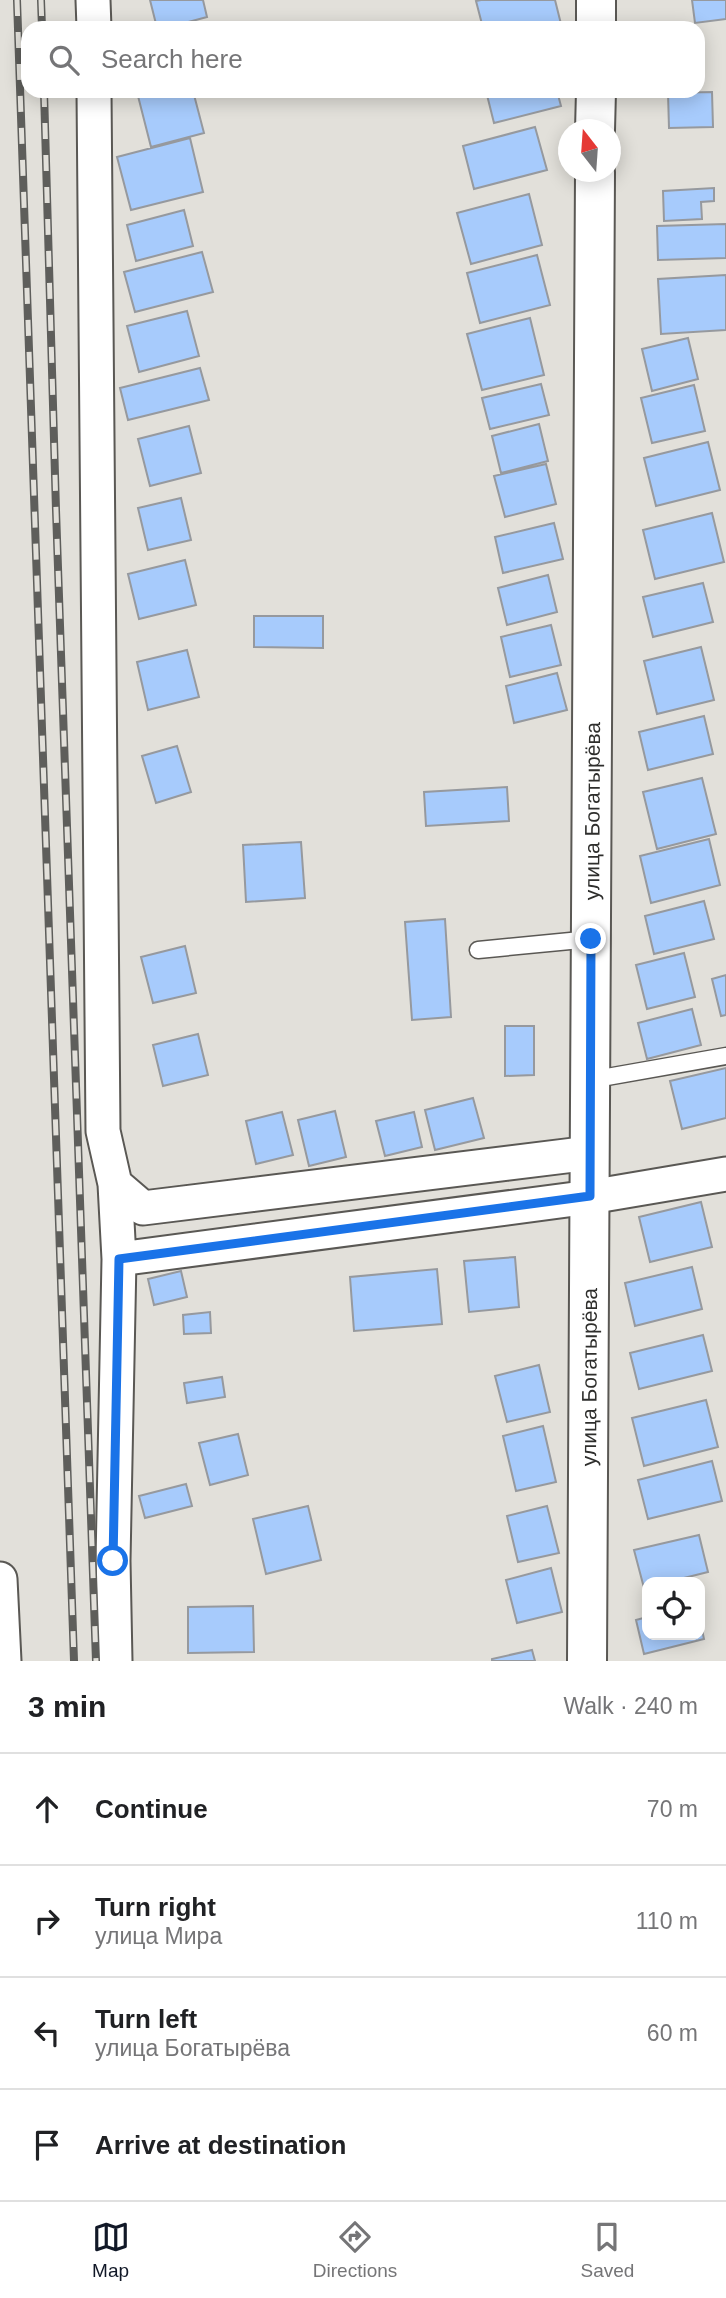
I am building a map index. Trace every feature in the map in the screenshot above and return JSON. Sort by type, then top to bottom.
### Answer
[{"type":"street","points":[[93,0],[94,21]]},
{"type":"street","points":[[596,0],[596,21]]},
{"type":"street","points":[[94,98],[103,1131],[115,1184],[119,1259],[113,1561],[115,1661]]},
{"type":"street","points":[[595,119],[596,98]]},
{"type":"street","name":"улица Богатырёва","points":[[587,1661],[595,182]]},
{"type":"street","points":[[115,1184],[143,1208],[590,1153]]},
{"type":"street","points":[[119,1259],[590,1196],[726,1174]]},
{"type":"street","points":[[0,1579],[4,1661]]},
{"type":"lane","points":[[478,950],[591,939]]},
{"type":"lane","points":[[590,1080],[726,1056]]},
{"type":"building","points":[[150,0],[203,0],[207,17],[192,21],[155,21]]},
{"type":"building","points":[[555,0],[560,21],[481,21],[476,1]]},
{"type":"building","points":[[692,0],[726,0],[726,19],[695,21]]},
{"type":"building","points":[[705,92],[712,92],[713,127],[669,128],[668,98],[705,98]]},
{"type":"building","points":[[139,98],[195,98],[204,133],[151,147]]},
{"type":"building","points":[[488,98],[559,98],[561,106],[494,123]]},
{"type":"building","points":[[535,127],[547,170],[474,189],[463,146]]},
{"type":"building","points":[[190,138],[203,192],[131,210],[117,157]]},
{"type":"building","points":[[714,188],[714,201],[701,202],[702,219],[664,221],[663,191]]},
{"type":"building","points":[[529,194],[542,245],[471,264],[457,213]]},
{"type":"building","points":[[184,210],[193,246],[136,261],[127,225]]},
{"type":"building","points":[[726,224],[726,258],[658,260],[657,226]]},
{"type":"building","points":[[202,252],[213,292],[135,312],[124,272]]},
{"type":"building","points":[[537,255],[550,305],[480,323],[467,273]]},
{"type":"building","points":[[726,275],[726,330],[661,334],[658,279]]},
{"type":"building","points":[[187,311],[199,356],[139,372],[127,326]]},
{"type":"building","points":[[530,318],[544,375],[482,390],[467,334]]},
{"type":"building","points":[[688,338],[698,379],[652,391],[642,349]]},
{"type":"building","points":[[200,368],[209,400],[128,420],[120,388]]},
{"type":"building","points":[[541,384],[549,415],[490,429],[482,398]]},
{"type":"building","points":[[694,385],[705,431],[652,443],[641,398]]},
{"type":"building","points":[[539,424],[548,461],[501,473],[492,436]]},
{"type":"building","points":[[189,426],[201,473],[150,486],[138,439]]},
{"type":"building","points":[[708,442],[720,490],[656,506],[644,458]]},
{"type":"building","points":[[546,464],[556,504],[505,517],[494,476]]},
{"type":"building","points":[[181,498],[191,540],[148,550],[138,508]]},
{"type":"building","points":[[712,513],[724,562],[655,579],[643,530]]},
{"type":"building","points":[[554,523],[563,559],[503,573],[495,537]]},
{"type":"building","points":[[185,560],[196,605],[139,619],[128,574]]},
{"type":"building","points":[[548,575],[557,612],[507,625],[498,588]]},
{"type":"building","points":[[703,583],[713,622],[653,637],[643,597]]},
{"type":"building","points":[[254,616],[323,616],[323,648],[254,647]]},
{"type":"building","points":[[551,625],[561,665],[510,677],[501,637]]},
{"type":"building","points":[[701,647],[714,700],[657,714],[644,661]]},
{"type":"building","points":[[187,650],[199,697],[148,710],[137,662]]},
{"type":"building","points":[[557,673],[567,710],[514,723],[506,686]]},
{"type":"building","points":[[704,716],[713,754],[648,770],[639,732]]},
{"type":"building","points":[[177,746],[191,792],[156,803],[142,756]]},
{"type":"building","points":[[702,778],[716,834],[657,849],[643,792]]},
{"type":"building","points":[[507,787],[509,821],[426,826],[424,792]]},
{"type":"building","points":[[709,839],[720,885],[651,903],[640,856]]},
{"type":"building","points":[[301,842],[305,898],[246,902],[243,845]]},
{"type":"building","points":[[704,901],[714,939],[654,954],[645,916]]},
{"type":"building","points":[[445,919],[451,1017],[412,1020],[405,922]]},
{"type":"building","points":[[185,946],[196,993],[153,1003],[141,957]]},
{"type":"building","points":[[684,953],[695,997],[647,1009],[636,965]]},
{"type":"building","points":[[726,975],[726,1015],[721,1016],[712,979]]},
{"type":"building","points":[[692,1009],[701,1045],[647,1059],[638,1023]]},
{"type":"building","points":[[505,1026],[534,1026],[534,1075],[505,1076]]},
{"type":"building","points":[[198,1034],[208,1075],[163,1086],[153,1045]]},
{"type":"building","points":[[726,1068],[726,1118],[682,1129],[670,1081]]},
{"type":"building","points":[[473,1098],[484,1138],[435,1150],[425,1110]]},
{"type":"building","points":[[335,1111],[346,1157],[309,1166],[298,1120]]},
{"type":"building","points":[[282,1112],[293,1155],[256,1164],[246,1121]]},
{"type":"building","points":[[414,1112],[422,1147],[385,1156],[376,1121]]},
{"type":"building","points":[[701,1202],[712,1247],[650,1262],[639,1217]]},
{"type":"building","points":[[515,1257],[519,1307],[469,1312],[464,1261]]},
{"type":"building","points":[[692,1267],[702,1309],[635,1326],[625,1283]]},
{"type":"building","points":[[437,1269],[442,1324],[354,1331],[350,1277]]},
{"type":"building","points":[[181,1271],[187,1297],[154,1305],[148,1279]]},
{"type":"building","points":[[210,1312],[211,1333],[184,1334],[183,1315]]},
{"type":"building","points":[[703,1335],[712,1371],[639,1389],[630,1353]]},
{"type":"building","points":[[539,1365],[550,1412],[507,1422],[495,1376]]},
{"type":"building","points":[[222,1377],[225,1397],[187,1403],[184,1383]]},
{"type":"building","points":[[706,1400],[718,1447],[644,1466],[632,1418]]},
{"type":"building","points":[[543,1426],[556,1482],[516,1491],[503,1436]]},
{"type":"building","points":[[238,1434],[248,1475],[210,1485],[199,1443]]},
{"type":"building","points":[[712,1461],[722,1501],[648,1519],[638,1480]]},
{"type":"building","points":[[186,1484],[192,1506],[145,1518],[139,1496]]},
{"type":"building","points":[[308,1506],[321,1560],[266,1574],[253,1519]]},
{"type":"building","points":[[547,1506],[559,1553],[518,1562],[507,1516]]},
{"type":"building","points":[[699,1535],[708,1572],[688,1577],[642,1577],[642,1580],[634,1550]]},
{"type":"building","points":[[551,1568],[562,1612],[517,1623],[506,1580]]},
{"type":"building","points":[[253,1606],[254,1652],[188,1653],[188,1607]]},
{"type":"building","points":[[642,1618],[642,1640],[700,1640],[644,1654],[636,1620]]},
{"type":"building","points":[[532,1650],[535,1661],[492,1661],[492,1659]]},
{"type":"railway","points":[[17,0],[74,1661]]},
{"type":"railway","points":[[41,0],[42,21]]},
{"type":"railway","points":[[44,98],[96,1661]]},
{"type":"route","points":[[113,1561],[119,1259],[590,1196],[591,939]]}]
